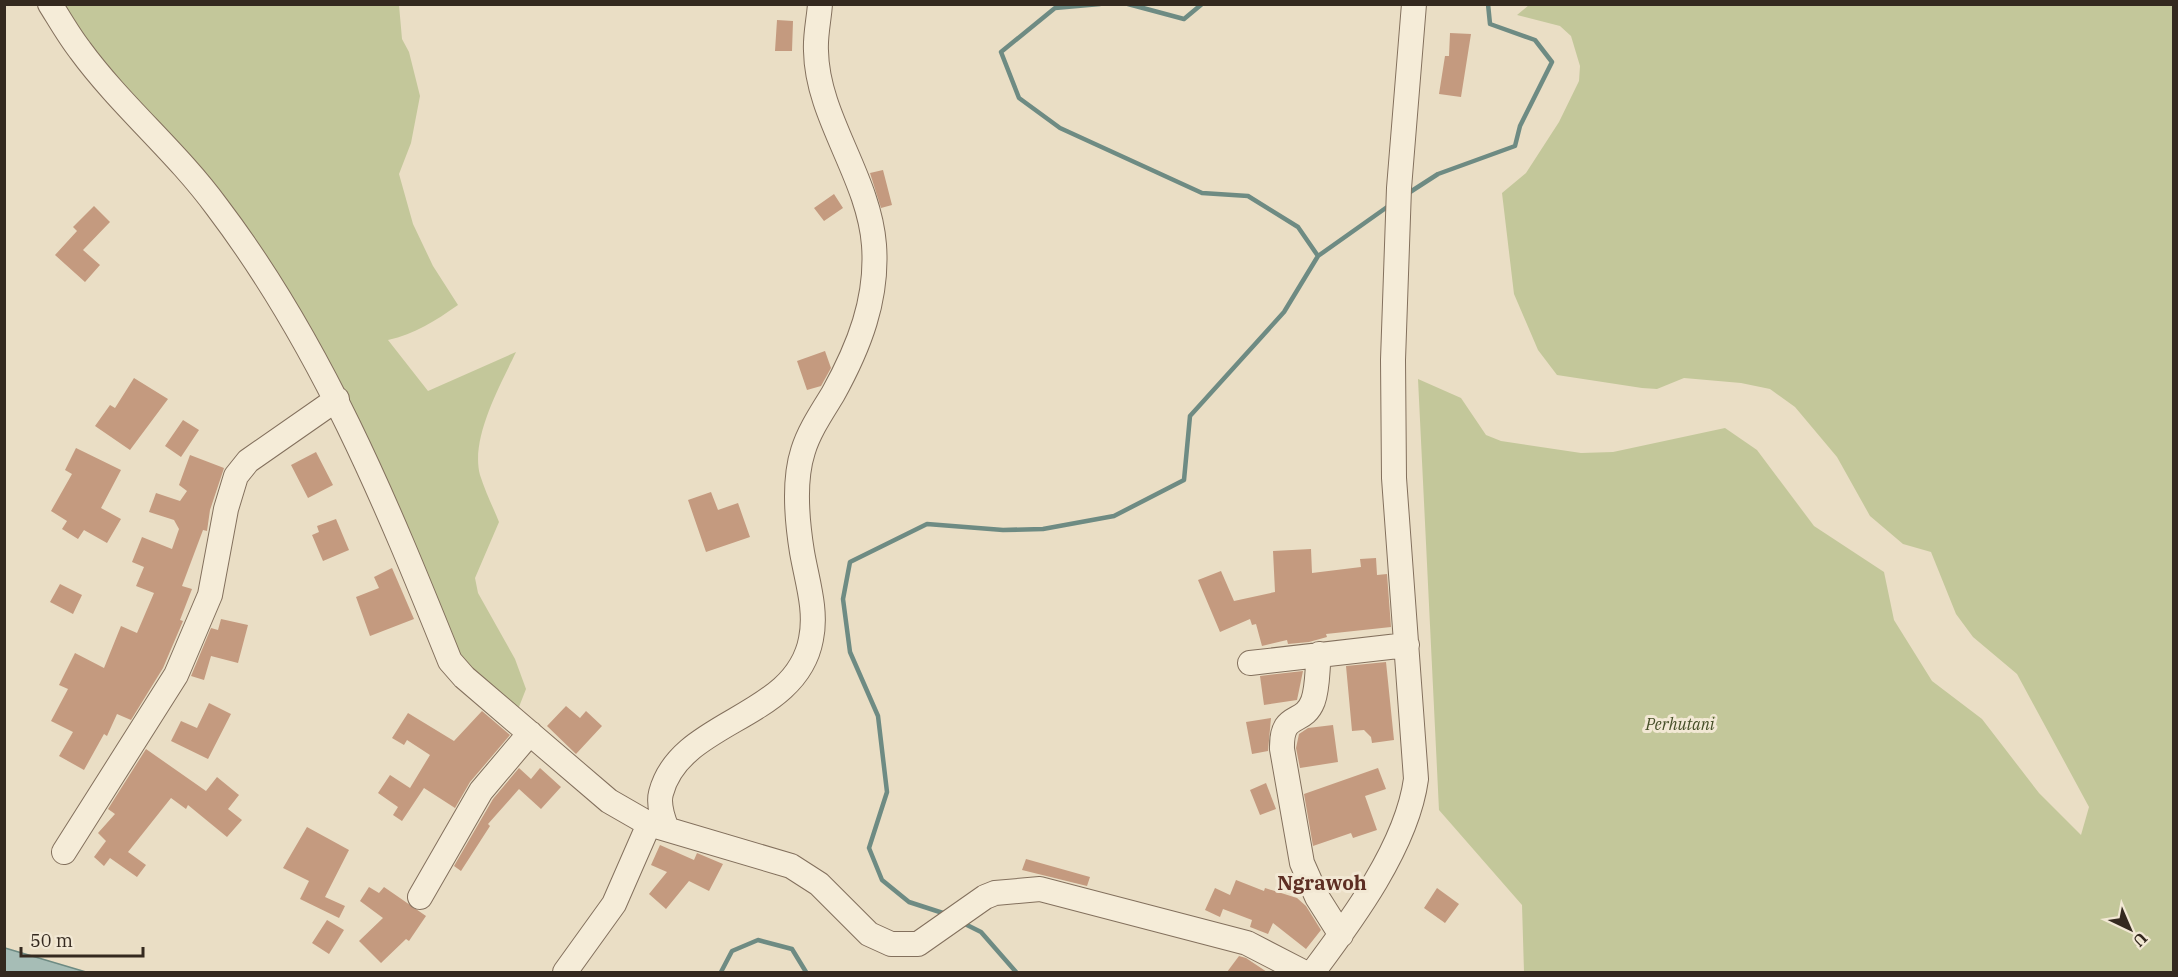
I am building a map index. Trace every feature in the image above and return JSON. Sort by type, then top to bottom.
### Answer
[{"type":"street","points":[[50,4],[80,50],[217,206],[288,311],[337,399],[398,532],[450,661],[464,677],[609,801],[658,826],[791,866],[819,884],[869,934],[891,944],[918,944],[985,897],[995,893],[1040,890],[1247,943],[1303,972]]},
{"type":"street","points":[[565,972],[614,904],[658,826],[661,794],[677,761],[775,695],[801,665],[808,651],[813,626],[813,608],[800,537],[797,485],[803,451],[848,366],[865,320],[874,284],[874,245],[869,210],[838,135],[820,75],[816,51],[820,4]]},
{"type":"street","points":[[1313,972],[1365,902],[1402,826],[1414,788],[1414,740],[1394,478],[1393,360],[1399,188],[1414,4]]},
{"type":"street","points":[[64,852],[176,675],[210,595],[226,509],[236,476],[248,461],[337,399]]},
{"type":"street","points":[[1250,663],[1407,645]]},
{"type":"street","points":[[1319,654],[1313,701],[1307,711],[1286,724],[1282,732],[1282,749],[1302,863],[1317,897],[1341,935]]},
{"type":"street","points":[[420,897],[481,791],[530,733]]},
{"type":"green space","points":[[59,5],[399,5],[402,39],[409,52],[420,96],[411,143],[399,174],[413,224],[433,266],[458,305],[424,326],[388,340],[428,391],[516,352],[495,395],[479,445],[480,475],[499,522],[475,578],[478,593],[515,659],[526,689],[517,712],[456,657],[343,395],[85,46]]},
{"type":"green space","name":"Perhutani","points":[[1529,5],[2173,5],[2173,972],[1524,972],[1522,905],[1439,810],[1418,379],[1461,398],[1486,435],[1501,441],[1581,453],[1613,452],[1725,428],[1757,450],[1814,526],[1884,572],[1894,620],[1932,681],[1982,719],[2039,793],[2081,835],[2089,807],[2017,674],[1973,637],[1956,614],[1931,552],[1903,544],[1870,516],[1837,457],[1795,407],[1770,389],[1741,383],[1684,378],[1657,389],[1557,375],[1538,350],[1514,294],[1502,193],[1526,173],[1559,122],[1579,81],[1580,66],[1571,36],[1560,26],[1517,15]]},
{"type":"water","points":[[5,948],[86,972],[5,972]]},
{"type":"building","points":[[777,20],[793,21],[792,51],[775,51]]},
{"type":"building","points":[[1450,33],[1471,34],[1461,97],[1439,94],[1445,56],[1449,56]]},
{"type":"building","points":[[883,170],[892,205],[881,208],[870,173]]},
{"type":"building","points":[[834,194],[843,208],[824,221],[814,208]]},
{"type":"building","points":[[94,206],[110,222],[83,250],[100,265],[85,282],[55,255],[77,231],[73,227]]},
{"type":"building","points":[[825,351],[831,368],[821,386],[807,390],[797,361]]},
{"type":"building","points":[[134,378],[168,399],[130,450],[95,426],[110,405],[115,408]]},
{"type":"building","points":[[183,420],[199,430],[181,457],[165,446]]},
{"type":"building","points":[[76,448],[121,470],[101,508],[121,519],[107,543],[84,530],[78,539],[62,529],[67,521],[51,511],[72,474],[65,470]]},
{"type":"building","points":[[316,452],[333,485],[308,498],[291,465]]},
{"type":"building","points":[[190,455],[224,468],[210,510],[207,531],[203,530],[182,586],[192,589],[180,620],[183,621],[163,668],[131,720],[117,714],[107,736],[104,734],[84,770],[59,756],[73,732],[51,721],[68,689],[59,685],[75,653],[104,668],[121,626],[137,633],[154,593],[136,586],[144,567],[132,562],[142,537],[172,549],[179,529],[174,520],[149,512],[156,493],[180,501],[187,491],[179,485]]},
{"type":"building","points":[[711,492],[718,510],[738,503],[750,537],[706,552],[688,500]]},
{"type":"building","points":[[336,519],[349,550],[323,561],[312,535],[319,532],[317,526]]},
{"type":"building","points":[[1311,549],[1312,573],[1361,567],[1360,559],[1376,558],[1377,575],[1387,574],[1391,627],[1326,634],[1327,637],[1309,642],[1288,644],[1287,640],[1262,646],[1256,624],[1252,625],[1250,619],[1220,632],[1198,580],[1221,571],[1234,601],[1275,592],[1273,551]]},
{"type":"building","points":[[392,568],[414,619],[370,636],[356,597],[379,588],[374,577]]},
{"type":"building","points":[[60,584],[82,595],[73,614],[50,602]]},
{"type":"building","points":[[221,619],[248,625],[238,663],[211,656],[204,680],[191,676],[211,628],[218,630]]},
{"type":"building","points":[[1386,662],[1394,740],[1372,743],[1371,737],[1364,730],[1352,731],[1346,666]]},
{"type":"building","points":[[1303,671],[1297,700],[1264,705],[1260,676]]},
{"type":"building","points":[[209,703],[231,714],[208,759],[171,741],[181,721],[197,728]]},
{"type":"building","points":[[566,706],[580,718],[586,711],[602,726],[576,754],[547,726]]},
{"type":"building","points":[[482,711],[510,735],[470,782],[455,808],[424,788],[402,821],[393,815],[398,807],[378,793],[390,775],[410,788],[430,755],[407,740],[404,745],[392,738],[408,713],[454,741]]},
{"type":"building","points":[[1271,718],[1268,751],[1252,754],[1246,722]]},
{"type":"building","points":[[1333,725],[1338,762],[1300,768],[1296,748],[1299,734],[1308,728]]},
{"type":"building","points":[[146,749],[206,791],[217,777],[239,795],[228,809],[242,820],[227,837],[188,805],[186,809],[171,798],[128,852],[146,865],[137,877],[110,858],[104,866],[94,857],[106,841],[98,833],[115,814],[108,809]]},
{"type":"building","points":[[519,768],[531,779],[540,768],[561,787],[541,809],[519,789],[488,824],[490,826],[461,871],[454,866],[493,799]]},
{"type":"building","points":[[1378,768],[1386,789],[1365,796],[1377,830],[1353,838],[1351,833],[1313,846],[1304,794]]},
{"type":"building","points":[[1266,783],[1276,809],[1260,815],[1250,790]]},
{"type":"building","points":[[307,827],[349,850],[325,897],[345,906],[339,918],[300,899],[309,881],[283,868]]},
{"type":"building","points":[[660,845],[694,860],[697,853],[723,864],[709,891],[689,881],[666,909],[649,894],[667,872],[651,865]]},
{"type":"building","points":[[1026,859],[1090,877],[1087,886],[1022,870]]},
{"type":"building","points":[[1236,880],[1264,891],[1265,888],[1297,898],[1306,906],[1321,930],[1306,949],[1273,923],[1268,934],[1250,927],[1252,920],[1223,909],[1220,917],[1205,910],[1215,888],[1230,895]]},
{"type":"building","points":[[369,887],[379,893],[384,887],[426,916],[409,941],[406,939],[381,963],[359,941],[383,918],[360,901]]},
{"type":"building","points":[[1437,888],[1459,904],[1445,923],[1424,908]]},
{"type":"building","points":[[327,920],[344,930],[329,954],[312,943]]},
{"type":"building","points":[[1239,956],[1246,958],[1267,972],[1227,972]]},
{"type":"waterway","points":[[1100,4],[1055,8],[1001,52],[1019,98],[1060,128],[1202,193],[1248,196],[1298,227],[1318,256]]},
{"type":"waterway","points":[[1128,4],[1184,19],[1202,4]]},
{"type":"waterway","points":[[1407,194],[1438,174],[1515,146],[1520,126],[1552,62],[1535,40],[1490,24],[1488,4]]},
{"type":"waterway","points":[[946,914],[909,902],[882,880],[869,848],[887,792],[878,716],[850,652],[843,599],[850,562],[927,524],[1003,530],[1043,529],[1114,516],[1184,480],[1190,416],[1284,312],[1318,256],[1390,205]]},
{"type":"waterway","points":[[961,922],[981,932],[1016,972]]},
{"type":"waterway","points":[[721,972],[732,951],[758,940],[792,949],[806,972]]},
{"type":"district","name":"Ngrawoh","points":[[1322,882]]}]
